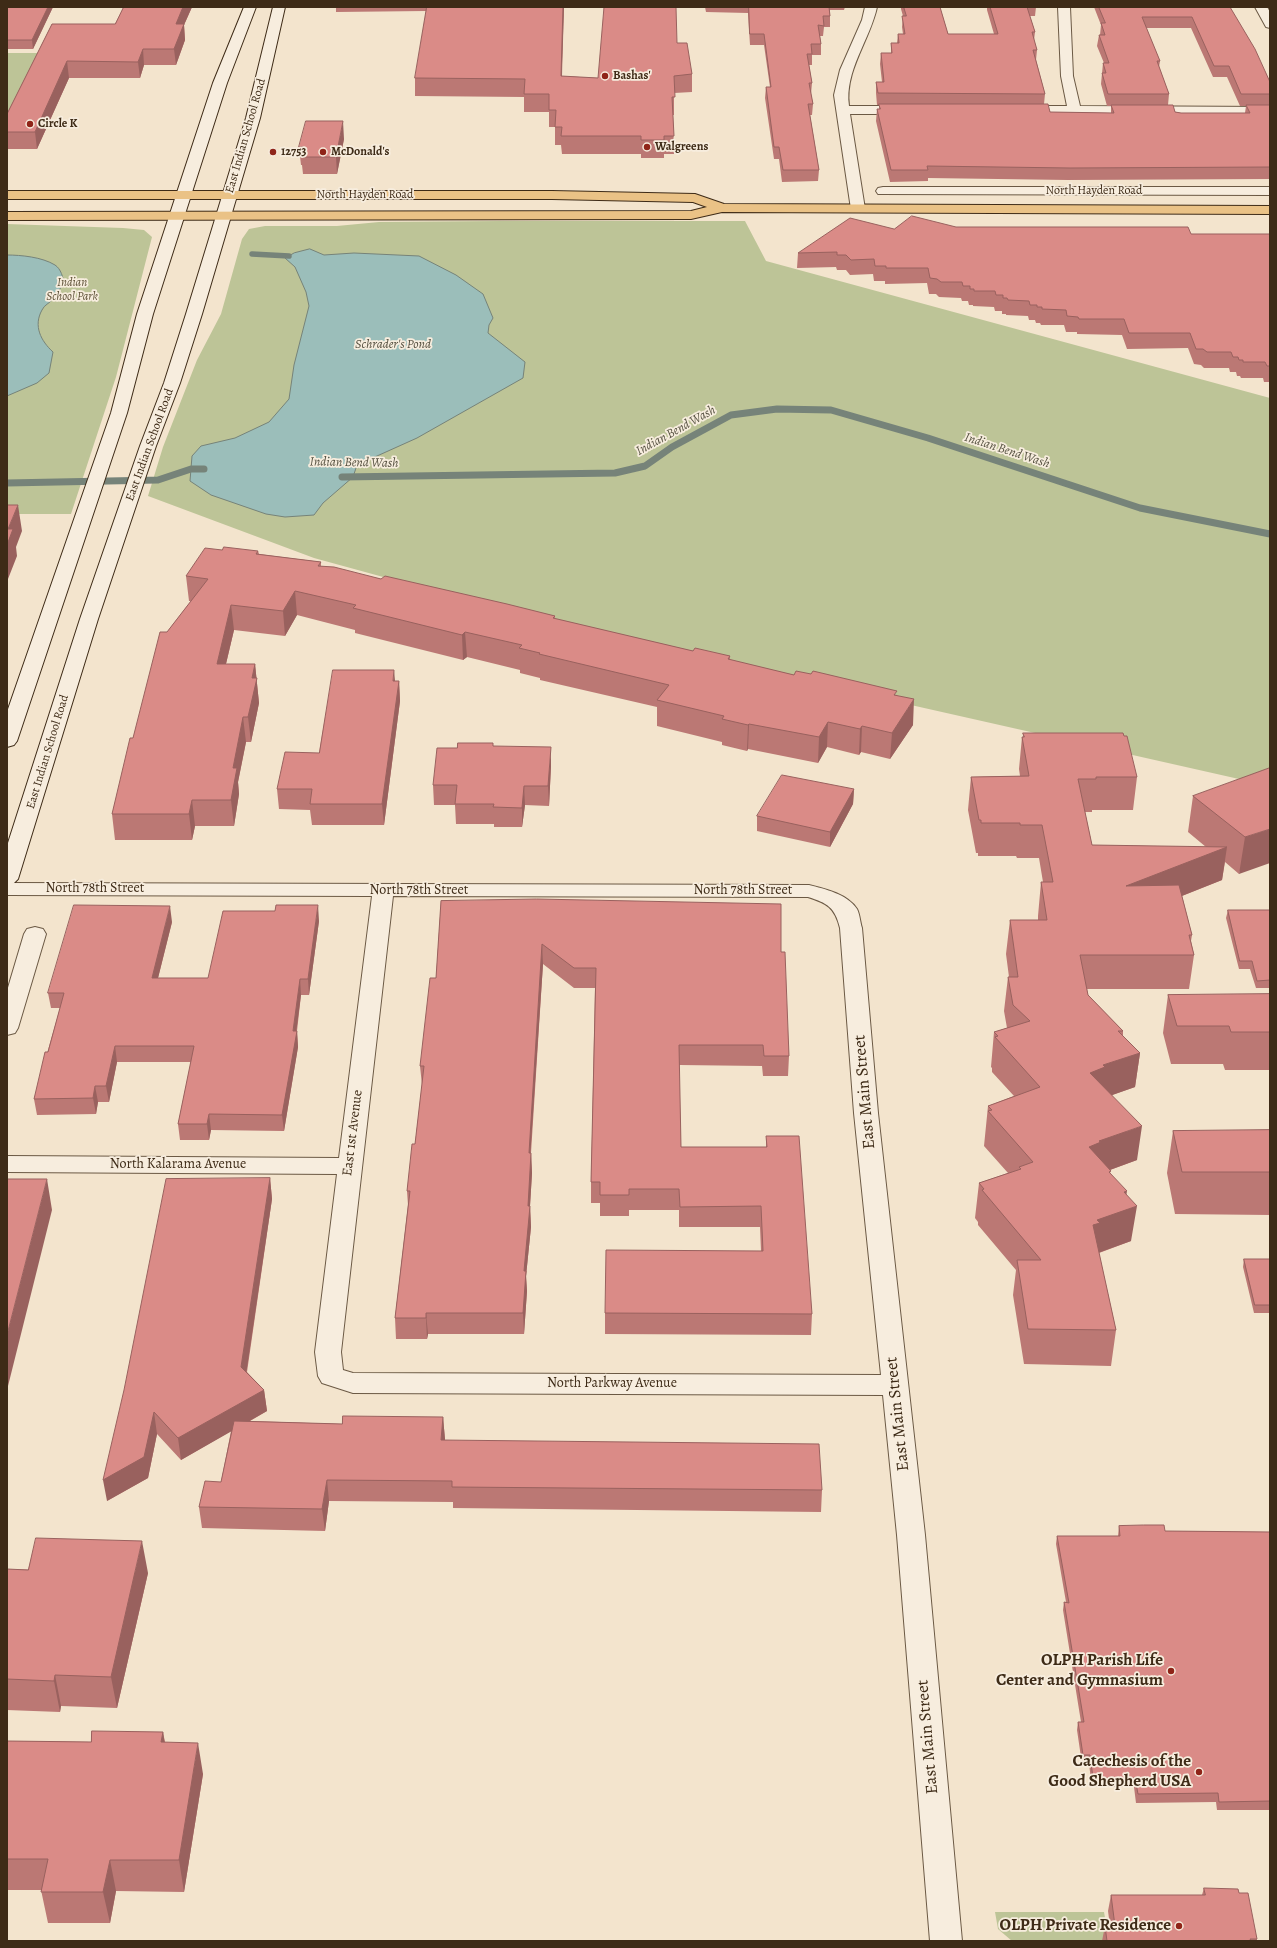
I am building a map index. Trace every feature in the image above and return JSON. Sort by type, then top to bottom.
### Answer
[{"type":"main road","name":"North Hayden Road","points":[[7,195],[552,195],[694,198],[722,208]]},
{"type":"main road","points":[[409,217],[479,208],[536,205],[549,199],[552,195]]},
{"type":"main road","name":"North Hayden Road","points":[[7,216],[409,217],[691,215],[722,208],[1270,210]]},
{"type":"street","points":[[7,741],[108,446],[145,314],[227,63],[250,7]]},
{"type":"street","name":"East Indian School Road","points":[[7,879],[89,619],[148,446],[172,383],[230,194],[262,83],[279,7]]},
{"type":"street","points":[[858,209],[841,95],[846,70],[868,20],[871,7]]},
{"type":"street","points":[[1064,7],[1066,24],[1067,76],[1074,110]]},
{"type":"street","points":[[1261,7],[1270,24]]},
{"type":"street","points":[[843,110],[917,110]]},
{"type":"street","points":[[1003,110],[1270,111]]},
{"type":"street","name":"North Hayden Road","points":[[883,191],[1270,191]]},
{"type":"street","points":[[918,191],[923,209]]},
{"type":"street","name":"North 78th Street","points":[[7,889],[809,891],[829,897]]},
{"type":"street","name":"East 1st Avenue","points":[[331,1376],[328,1352],[383,891]]},
{"type":"street","name":"East Main Street","points":[[829,897],[847,911],[851,928],[866,1113],[911,1535],[946,1941]]},
{"type":"street","points":[[7,1028],[13,989],[35,934]]},
{"type":"street","name":"North Kalarama Avenue","points":[[7,1164],[349,1166]]},
{"type":"street","name":"North Parkway Avenue","points":[[331,1376],[353,1383],[896,1385]]},
{"type":"green space","points":[[7,53],[44,53],[7,131]]},
{"type":"green space","points":[[745,221],[766,261],[1270,398],[1270,786],[840,689],[489,606],[314,558],[148,496],[163,447],[197,360],[221,314],[242,239],[249,229],[265,226],[337,226],[379,222]]},
{"type":"green space","name":"Indian School Park","points":[[7,224],[123,228],[144,230],[152,237],[116,377],[71,514],[7,514]]},
{"type":"green space","points":[[995,1912],[1104,1912],[1109,1941],[1012,1941],[998,1929]]},
{"type":"water","name":"Schrader's Pond","points":[[310,249],[324,255],[354,253],[419,256],[456,275],[483,294],[493,318],[489,325],[488,333],[525,362],[523,378],[417,438],[357,465],[353,477],[323,503],[314,515],[285,517],[266,514],[211,495],[190,481],[192,456],[201,446],[235,438],[269,422],[289,399],[294,365],[309,306],[306,292],[295,267],[285,258],[294,253]]},
{"type":"water","points":[[7,255],[19,255],[50,262],[59,269],[64,284],[53,299],[43,308],[39,316],[38,327],[40,333],[45,343],[53,352],[49,373],[37,383],[7,396]]},
{"type":"building","points":[[7,7],[48,7],[32,40],[7,40]]},
{"type":"building","points":[[124,7],[183,7],[176,24],[184,24],[174,49],[143,49],[138,62],[67,61],[35,132],[7,132],[7,114],[52,24],[115,24]]},
{"type":"building","points":[[427,7],[563,7],[561,76],[598,78],[604,7],[676,7],[677,43],[687,43],[692,74],[674,76],[675,97],[672,97],[674,136],[664,136],[664,140],[641,140],[641,136],[561,136],[562,127],[555,127],[556,110],[549,110],[549,94],[524,94],[525,79],[415,78]]},
{"type":"building","points":[[749,7],[829,7],[830,16],[823,16],[824,26],[818,25],[821,44],[811,44],[812,54],[807,54],[812,83],[809,83],[813,104],[808,104],[819,170],[783,170],[779,147],[774,147],[766,87],[771,87],[764,34],[750,34]]},
{"type":"building","points":[[904,7],[940,7],[948,34],[998,34],[990,7],[1027,7],[1035,32],[1032,32],[1037,50],[1033,50],[1045,94],[878,93],[876,82],[884,82],[881,53],[892,53],[891,43],[899,43],[898,34],[905,34],[902,16],[906,16]]},
{"type":"building","points":[[1099,7],[1230,7],[1255,49],[1270,82],[1270,94],[1241,94],[1229,66],[1214,66],[1192,17],[1142,17],[1160,61],[1157,61],[1169,94],[1108,94],[1102,73],[1106,73],[1103,63],[1109,63],[1099,35],[1105,35],[1101,23],[1105,23]]},
{"type":"building","points":[[879,104],[1048,104],[1050,112],[1114,113],[1111,105],[1173,105],[1175,112],[1181,113],[1250,113],[1246,105],[1270,105],[1270,167],[1070,168],[927,166],[928,170],[891,170],[877,109],[880,109]]},
{"type":"building","points":[[306,121],[343,121],[336,157],[302,157],[304,147],[299,147]]},
{"type":"building","points":[[912,216],[956,227],[1188,227],[1191,234],[1270,234],[1270,366],[1267,366],[1265,362],[1243,362],[1243,360],[1239,360],[1238,357],[1233,357],[1231,352],[1207,352],[1203,349],[1196,349],[1190,333],[1129,333],[1124,319],[1079,319],[1078,317],[1067,316],[1066,310],[1042,309],[1042,307],[1037,307],[1037,305],[1030,305],[1029,301],[1008,300],[1007,298],[1003,298],[1003,295],[996,295],[995,291],[974,291],[974,289],[970,289],[970,286],[963,286],[962,282],[941,282],[937,279],[930,278],[928,268],[886,268],[886,266],[875,266],[874,259],[851,260],[846,255],[837,255],[837,252],[798,253],[850,218],[894,229]]},
{"type":"building","points":[[7,505],[18,505],[8,529],[13,529],[7,545]]},
{"type":"building","points":[[224,547],[258,551],[256,554],[321,562],[318,566],[334,567],[381,579],[385,576],[507,604],[555,616],[553,618],[693,651],[695,648],[730,656],[728,659],[794,675],[796,671],[811,674],[813,671],[897,691],[894,695],[914,699],[892,733],[862,726],[860,729],[828,722],[819,737],[748,725],[722,719],[724,716],[657,700],[669,685],[519,648],[522,645],[465,632],[462,635],[353,608],[356,605],[295,591],[283,611],[231,605],[217,664],[255,664],[252,678],[257,678],[248,717],[243,717],[233,768],[237,768],[231,800],[192,800],[189,814],[112,814],[130,738],[133,738],[160,632],[167,632],[208,579],[186,576],[205,548],[222,550]]},
{"type":"building","points":[[333,670],[394,670],[393,681],[399,681],[382,804],[310,804],[312,789],[277,789],[285,752],[319,753]]},
{"type":"building","points":[[1023,733],[1123,733],[1124,736],[1127,736],[1137,777],[1096,777],[1096,779],[1078,779],[1092,845],[1227,847],[1126,886],[1179,885],[1192,935],[1189,935],[1194,955],[1080,955],[1088,995],[1123,1031],[1118,1031],[1140,1053],[1103,1065],[1105,1067],[1090,1073],[1142,1126],[1099,1141],[1101,1142],[1089,1147],[1111,1171],[1109,1172],[1127,1191],[1124,1192],[1137,1206],[1097,1220],[1100,1223],[1093,1225],[1116,1330],[1028,1329],[1017,1260],[1041,1260],[982,1190],[984,1189],[979,1183],[1021,1169],[1019,1167],[1033,1162],[988,1111],[992,1110],[988,1106],[1040,1087],[995,1037],[998,1036],[994,1032],[1030,1021],[1013,1005],[1008,977],[1018,977],[1010,920],[1047,920],[1041,882],[1053,882],[1042,825],[1020,825],[1020,823],[981,823],[981,820],[979,820],[971,777],[1029,776],[1022,737],[1024,737]]},
{"type":"building","points":[[458,743],[493,743],[493,746],[551,747],[548,786],[524,786],[522,808],[493,807],[494,804],[455,804],[457,785],[433,785],[437,748],[457,748]]},
{"type":"building","points":[[1270,768],[1270,829],[1245,837],[1193,796]]},
{"type":"building","points":[[782,775],[854,789],[830,832],[757,816]]},
{"type":"building","points":[[537,899],[781,904],[781,952],[785,952],[789,1056],[764,1056],[763,1045],[679,1045],[681,1147],[767,1147],[766,1136],[799,1136],[812,1314],[605,1313],[606,1250],[763,1251],[761,1206],[680,1207],[679,1189],[629,1189],[629,1195],[600,1195],[600,1182],[591,1182],[596,968],[574,968],[542,944],[529,1153],[531,1153],[528,1206],[530,1206],[524,1271],[526,1271],[523,1313],[426,1313],[426,1318],[395,1318],[410,1191],[407,1191],[412,1144],[415,1144],[424,1066],[420,1066],[430,978],[436,978],[441,901]]},
{"type":"building","points":[[74,905],[170,906],[152,978],[208,978],[223,911],[275,911],[276,905],[318,905],[308,979],[300,979],[293,1031],[297,1031],[282,1115],[209,1114],[207,1124],[178,1124],[194,1046],[115,1046],[106,1086],[95,1086],[93,1098],[34,1099],[45,1052],[48,1052],[64,993],[48,993]]},
{"type":"building","points":[[1228,910],[1270,910],[1270,980],[1257,981],[1252,961],[1240,961]]},
{"type":"building","points":[[1270,994],[1270,1032],[1231,1032],[1229,1026],[1177,1026],[1168,995]]},
{"type":"building","points":[[1270,1130],[1270,1172],[1182,1172],[1173,1131]]},
{"type":"building","points":[[270,1178],[241,1367],[264,1390],[178,1438],[154,1412],[144,1457],[103,1480],[124,1390],[166,1179]]},
{"type":"building","points":[[7,1179],[47,1179],[7,1335]]},
{"type":"building","points":[[1244,1259],[1270,1259],[1270,1305],[1255,1305]]},
{"type":"building","points":[[343,1416],[443,1417],[441,1440],[819,1444],[822,1490],[452,1487],[452,1481],[327,1480],[322,1509],[199,1507],[205,1481],[221,1482],[234,1421],[342,1424]]},
{"type":"building","name":"OLPH Parish Life Center and Gymnasium","points":[[1164,1525],[1165,1531],[1270,1532],[1270,1801],[1219,1802],[1218,1793],[1138,1794],[1135,1778],[1093,1778],[1090,1755],[1083,1755],[1078,1722],[1084,1722],[1064,1602],[1069,1603],[1057,1536],[1120,1536],[1119,1526]]},
{"type":"building","points":[[36,1538],[142,1541],[111,1677],[55,1675],[54,1681],[7,1679],[7,1569],[28,1570]]},
{"type":"building","points":[[92,1731],[163,1732],[161,1742],[198,1743],[179,1860],[110,1860],[103,1892],[41,1892],[48,1859],[7,1859],[7,1741],[91,1742]]},
{"type":"building","name":"OLPH Private Residence","points":[[1204,1888],[1238,1889],[1239,1893],[1248,1893],[1257,1939],[1250,1939],[1251,1941],[1107,1941],[1105,1926],[1115,1926],[1111,1895],[1205,1895]]},
{"type":"waterway","points":[[252,254],[289,256]]},
{"type":"waterway","name":"Indian Bend Wash","points":[[342,477],[615,473],[645,466],[672,447],[731,415],[777,409],[831,410],[928,438],[1140,508],[1270,534]]},
{"type":"waterway","name":"Indian Bend Wash","points":[[7,483],[158,480],[191,469],[204,469]]},
{"type":"place","name":"Bashas'","points":[[605,76]]},
{"type":"place","name":"Circle K","points":[[30,124]]},
{"type":"place","name":"Walgreens","points":[[647,147]]},
{"type":"place","name":"12753","points":[[273,152]]},
{"type":"place","name":"McDonald's","points":[[323,152]]},
{"type":"place","name":"OLPH Parish Life Center and Gymnasium","points":[[1171,1671]]},
{"type":"place","name":"Catechesis of the Good Shepherd USA","points":[[1199,1772]]},
{"type":"place","name":"OLPH Private Residence","points":[[1179,1926]]}]
